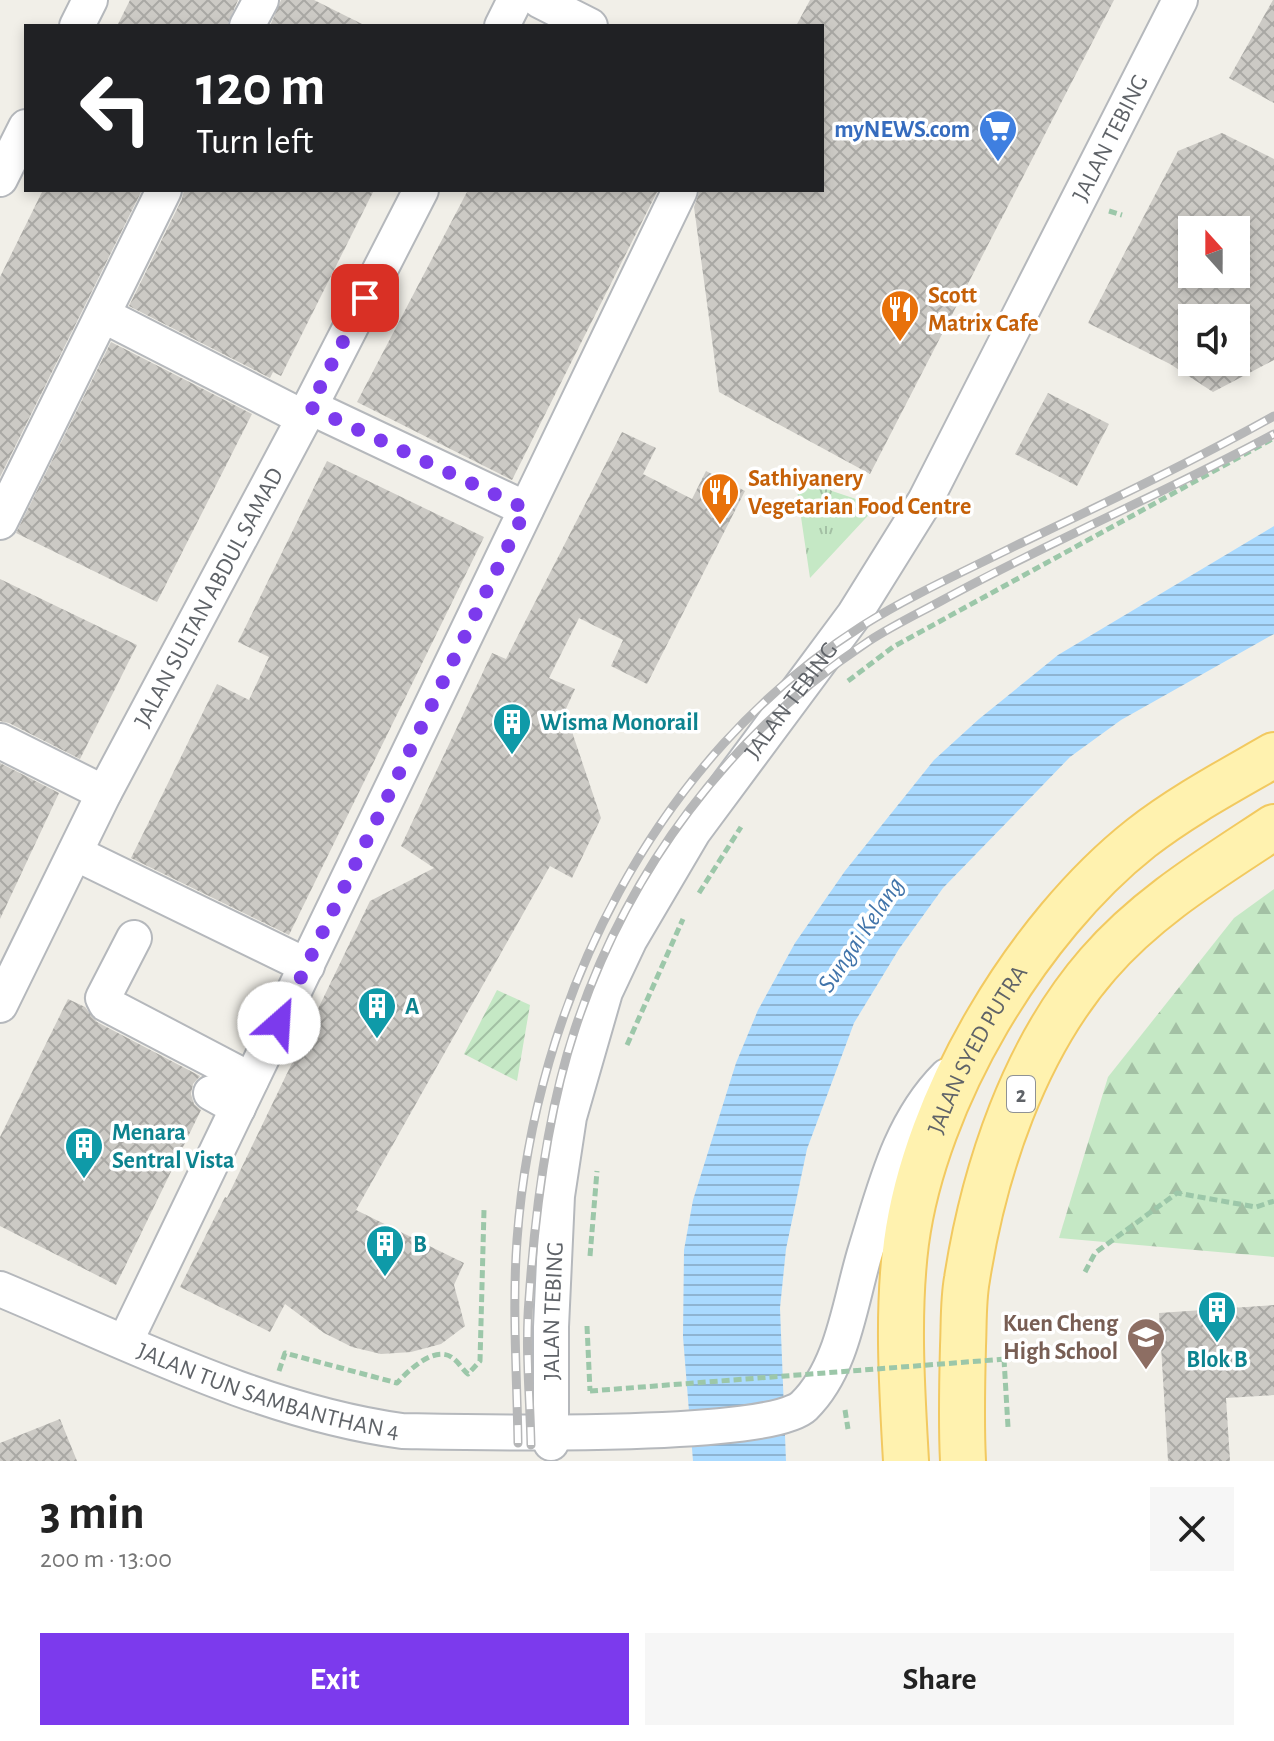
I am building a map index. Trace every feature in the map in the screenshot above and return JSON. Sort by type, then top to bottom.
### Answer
[{"type":"main road","name":"JALAN SYED PUTRA","points":[[906,1461],[902,1329],[906,1245],[912,1205],[937,1130],[970,1053],[1009,987],[1050,929],[1091,883],[1139,840],[1179,810],[1274,755]]},
{"type":"main road","name":"2","points":[[963,1461],[961,1421],[966,1283],[986,1192],[1027,1077],[1075,993],[1129,932],[1162,902],[1274,827]]},
{"type":"street","points":[[78,24],[90,0]]},
{"type":"street","points":[[248,24],[261,0]]},
{"type":"street","points":[[503,24],[515,0]]},
{"type":"street","points":[[539,0],[586,24]]},
{"type":"street","name":"JALAN TEBING","points":[[551,1437],[551,1327],[557,1196],[563,1148],[579,1078],[605,992],[630,939],[693,832],[854,615],[925,501],[1180,0]]},
{"type":"street","points":[[0,179],[24,131]]},
{"type":"street","points":[[0,522],[163,192]]},
{"type":"street","name":"JALAN SULTAN ABDUL SAMAD","points":[[0,1005],[104,793],[420,192]]},
{"type":"street","points":[[125,1342],[139,1278],[234,1094],[307,966],[679,192]]},
{"type":"street","points":[[103,315],[307,412],[526,509]]},
{"type":"street","points":[[0,741],[104,793]]},
{"type":"street","points":[[75,853],[307,966]]},
{"type":"street","points":[[134,938],[103,998],[106,1004],[234,1094]]},
{"type":"street","name":"JALAN TUN SAMBANTHAN 4","points":[[0,1289],[281,1403],[340,1421],[402,1431],[551,1437],[588,1432],[728,1426],[776,1419],[803,1408],[819,1387],[837,1352],[887,1179],[902,1141],[929,1094],[970,1053]]},
{"type":"path","points":[[1108,210],[1122,215]]},
{"type":"path","points":[[846,683],[893,647],[1274,438]]},
{"type":"path","points":[[693,903],[746,819]]},
{"type":"path","points":[[625,1050],[685,915]]},
{"type":"path","points":[[590,1259],[597,1166]]},
{"type":"path","points":[[1085,1272],[1095,1253],[1177,1193],[1256,1207],[1274,1201]]},
{"type":"path","points":[[279,1372],[285,1353],[397,1383],[420,1360],[445,1355],[453,1357],[468,1374],[480,1361],[484,1210]]},
{"type":"path","points":[[587,1312],[590,1391],[1110,1351]]},
{"type":"path","points":[[1004,1359],[1008,1427]]},
{"type":"green space","points":[[806,476],[832,491],[877,506],[810,578],[797,490]]},
{"type":"green space","points":[[1274,889],[1274,1257],[1059,1238],[1108,1077],[1234,918]]},
{"type":"green space","points":[[497,990],[530,1005],[517,1081],[464,1054]]},
{"type":"water","name":"Sungai Kelang","points":[[1274,526],[1274,634],[1121,720],[1070,757],[943,888],[899,949],[854,1023],[807,1149],[786,1249],[780,1308],[786,1461],[693,1461],[683,1337],[684,1250],[693,1200],[736,1063],[758,1010],[795,943],[845,871],[934,760],[979,719],[1058,655]]},
{"type":"building","points":[[130,0],[238,0],[228,24],[118,24]]},
{"type":"building","points":[[281,0],[314,0],[362,24],[271,24]]},
{"type":"building","points":[[810,0],[1114,0],[870,474],[719,392],[694,207],[699,192],[824,192],[824,24],[797,24]]},
{"type":"building","points":[[1274,0],[1274,103],[1229,78]]},
{"type":"building","points":[[1222,133],[1274,159],[1274,360],[1250,373],[1250,304],[1178,304],[1178,369],[1088,323],[1178,151]]},
{"type":"building","points":[[42,192],[141,192],[0,477],[0,277]]},
{"type":"building","points":[[184,192],[373,192],[281,376],[273,372],[270,378],[129,306]]},
{"type":"building","points":[[467,192],[657,192],[512,480],[357,402]]},
{"type":"building","points":[[111,342],[252,414],[157,602],[16,533]]},
{"type":"building","points":[[1188,376],[1244,376],[1213,392]]},
{"type":"building","points":[[1048,393],[1109,424],[1077,486],[1015,454]]},
{"type":"building","points":[[622,432],[656,448],[643,474],[692,499],[706,471],[745,491],[647,684],[611,666],[623,640],[579,618],[549,678],[575,689],[565,711],[601,818],[572,878],[550,866],[356,1210],[464,1263],[454,1285],[465,1326],[441,1344],[411,1352],[381,1354],[352,1347],[324,1333],[285,1304],[270,1332],[180,1287],[227,1198],[370,901],[434,868],[401,846],[492,653],[506,659]]},
{"type":"building","points":[[327,461],[484,537],[289,935],[131,858],[217,684],[249,700],[269,657],[238,642]]},
{"type":"building","points":[[0,579],[137,645],[80,759],[0,721]]},
{"type":"building","points":[[0,763],[59,793],[0,919]]},
{"type":"building","name":"Menara Sentral Vista","points":[[68,999],[85,1007],[97,1022],[200,1076],[193,1084],[191,1094],[194,1104],[201,1110],[116,1285],[0,1226],[0,1137]]},
{"type":"building","points":[[1274,1305],[1274,1395],[1226,1398],[1230,1461],[1168,1461],[1159,1313]]},
{"type":"building","points":[[60,1419],[77,1461],[0,1461],[0,1443]]},
{"type":"railway","points":[[518,1443],[516,1265],[528,1150],[549,1062],[579,975],[619,892],[667,815],[724,744],[789,680],[862,626],[938,584],[1146,483],[1274,416]]},
{"type":"railway","points":[[531,1445],[528,1318],[535,1232],[550,1128],[565,1061],[597,971],[623,915],[654,861],[689,810],[772,718],[869,641],[982,579],[1274,434]]},
{"type":"place","name":"myNEWS.com","points":[[998,163]]},
{"type":"place","name":"Scott Matrix Cafe","points":[[900,343]]},
{"type":"place","name":"Sathiyanery Vegetarian Food Centre","points":[[720,526]]},
{"type":"place","name":"Wisma Monorail","points":[[512,756]]},
{"type":"place","name":"A","points":[[377,1040]]},
{"type":"place","name":"Menara Sentral Vista","points":[[84,1180]]},
{"type":"place","name":"B","points":[[385,1278]]},
{"type":"place","name":"Blok B","points":[[1217,1344]]},
{"type":"place","name":"Kuen Cheng High School","points":[[1146,1371]]},
{"type":"route","points":[[279,1023],[526,509],[310,407],[365,298]]}]
